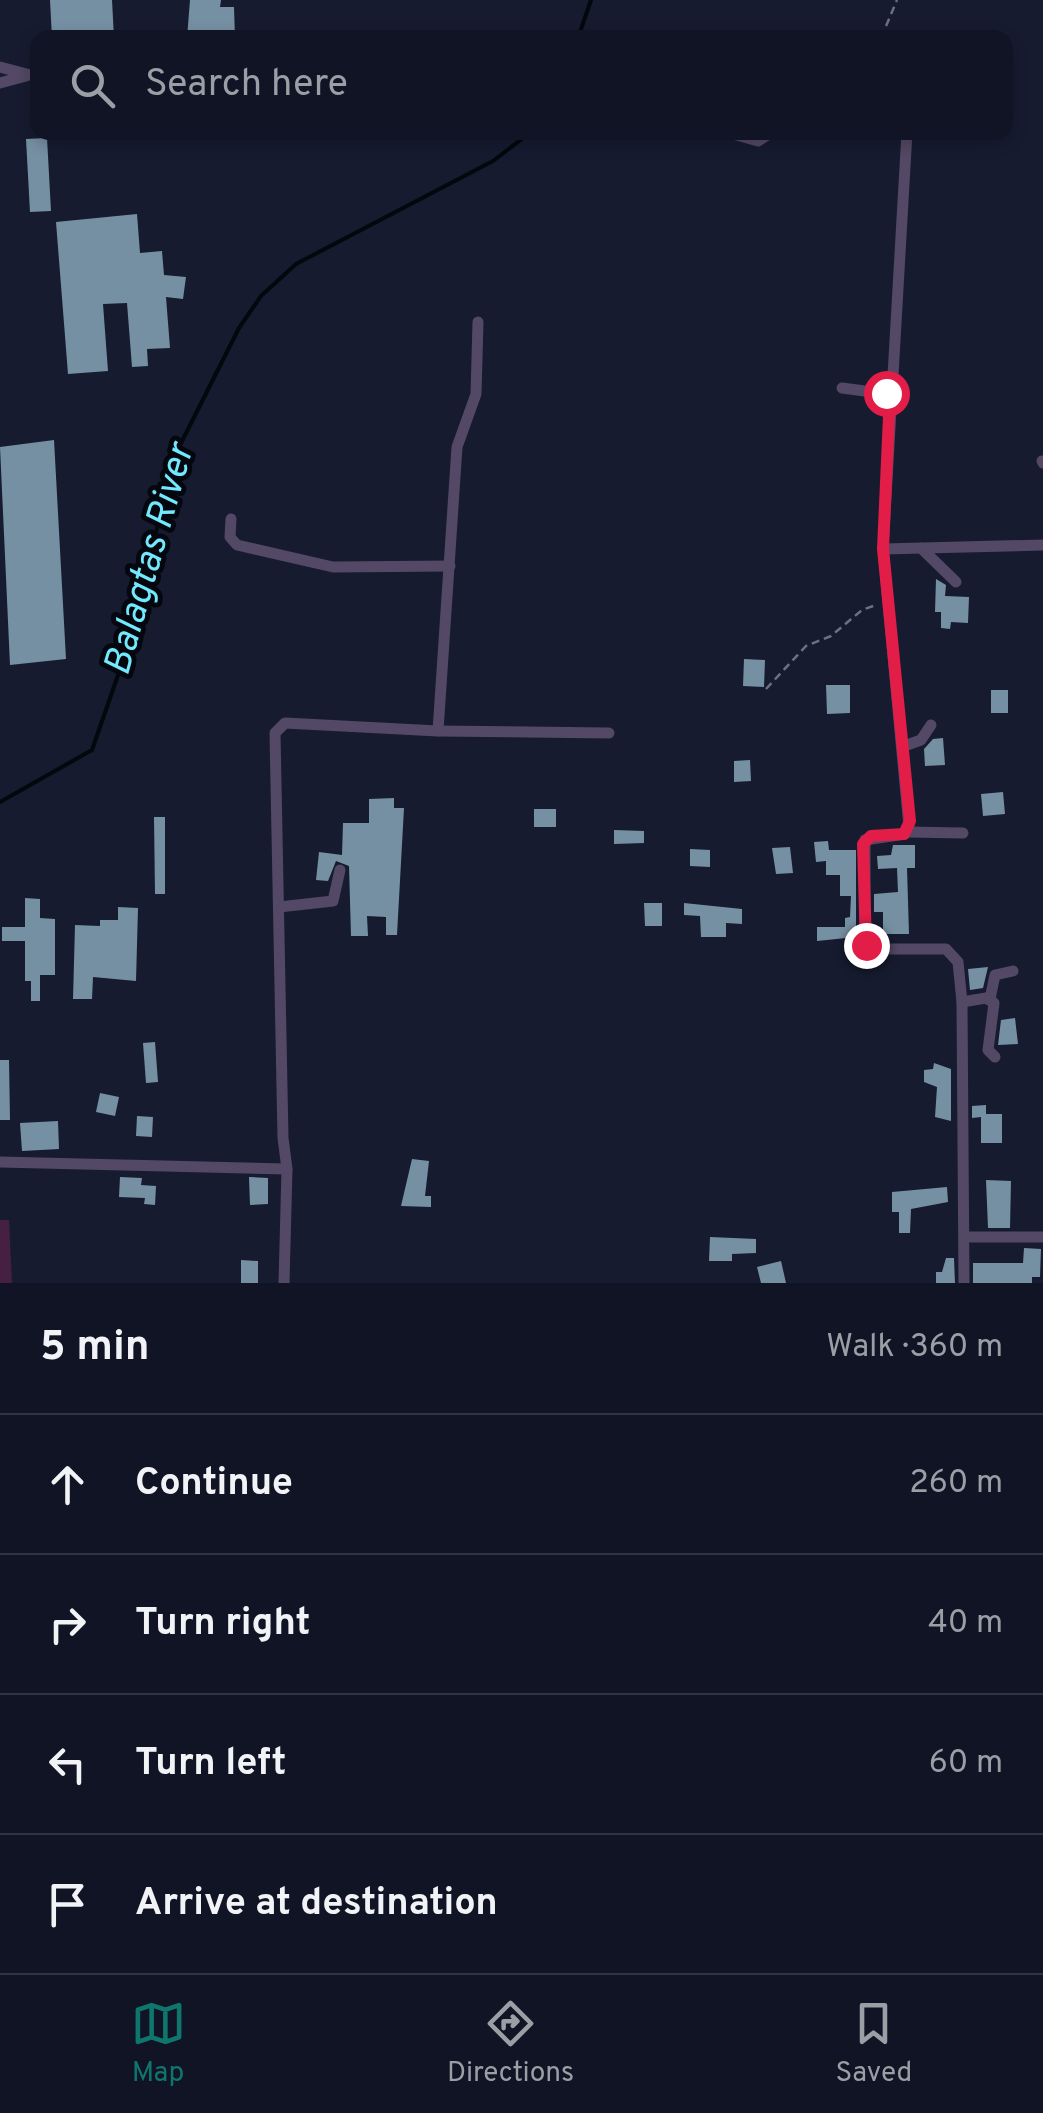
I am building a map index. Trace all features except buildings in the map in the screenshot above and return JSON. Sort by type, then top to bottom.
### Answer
[{"type":"street","points":[[0,68],[30,76]]},
{"type":"street","points":[[0,83],[30,76]]},
{"type":"street","points":[[906,140],[886,393],[883,549],[904,746],[907,832]]},
{"type":"street","points":[[438,731],[458,447],[476,394],[478,322]]},
{"type":"street","points":[[842,388],[886,393]]},
{"type":"street","points":[[231,519],[230,537],[237,545],[318,566],[450,566]]},
{"type":"street","points":[[883,549],[1043,545]]},
{"type":"street","points":[[921,548],[956,582]]},
{"type":"street","points":[[284,1283],[288,1170],[282,1138],[276,728],[285,723],[438,731],[610,733]]},
{"type":"street","points":[[904,746],[920,740],[931,725]]},
{"type":"street","points":[[963,833],[907,832],[871,836],[863,844],[866,945],[874,950],[952,952],[958,962],[962,1002],[964,1283]]},
{"type":"street","points":[[278,907],[333,902],[340,870]]},
{"type":"street","points":[[995,1057],[988,1050],[995,975],[1013,971]]},
{"type":"street","points":[[962,1002],[990,999]]},
{"type":"street","points":[[0,1162],[288,1170]]},
{"type":"street","points":[[966,1237],[1043,1237]]},
{"type":"path","points":[[884,30],[897,0]]},
{"type":"path","points":[[766,688],[806,646],[831,636],[862,610],[887,602]]},
{"type":"shaded area","points":[[0,1220],[9,1220],[12,1283],[0,1283]]},
{"type":"waterway","name":"Balagtas River","points":[[581,30],[591,0]]},
{"type":"waterway","name":"Balagtas River","points":[[0,802],[92,750],[126,652],[176,453],[239,328],[261,296],[296,264],[493,161],[521,140]]},
{"type":"route","points":[[866,945],[863,844],[871,836],[904,834],[910,821],[883,549],[890,394],[886,393]]}]
